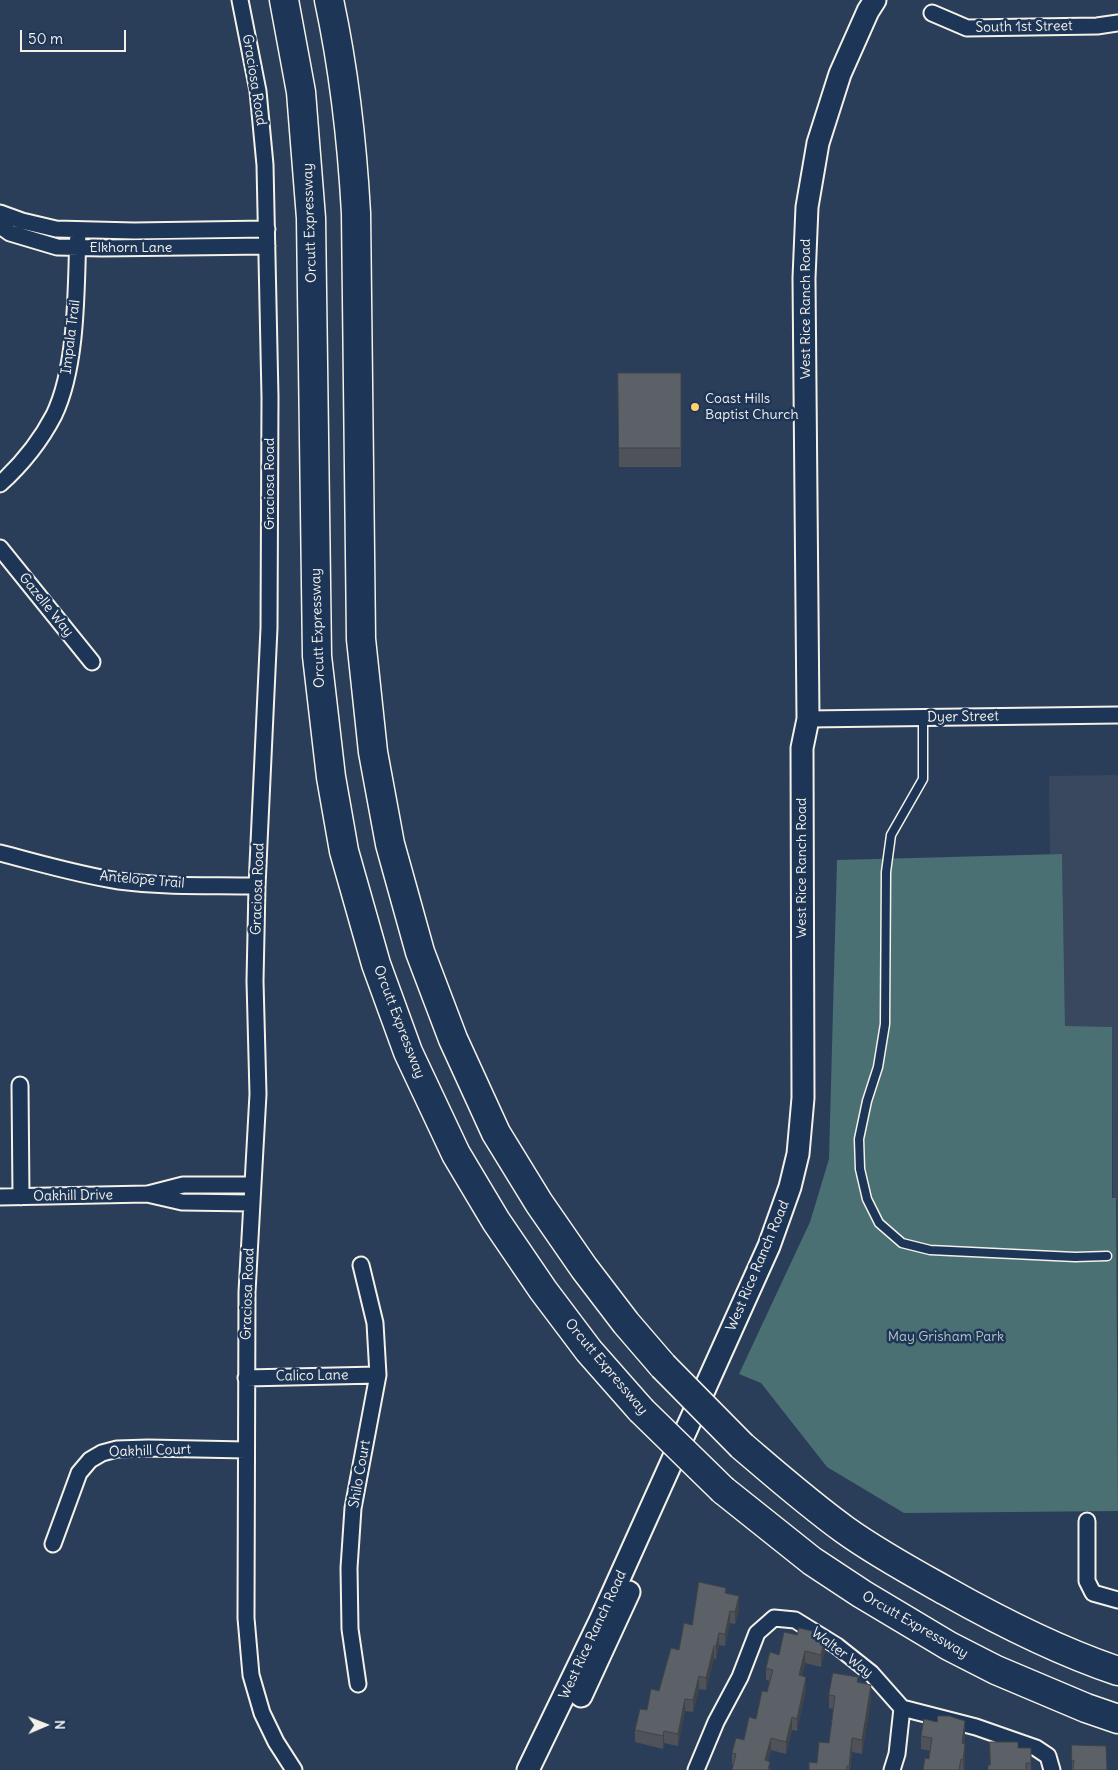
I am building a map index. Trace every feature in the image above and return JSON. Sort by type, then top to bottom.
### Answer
[{"type":"highway","name":"Orcutt Expressway","points":[[284,0],[301,92],[311,218],[316,656],[331,777],[344,851],[376,964],[408,1052],[456,1154],[496,1221],[543,1290],[589,1351],[641,1410],[723,1490],[812,1561],[862,1594],[949,1646],[996,1670],[1086,1708],[1118,1719]]},
{"type":"highway","points":[[329,0],[346,99],[353,156],[356,213],[362,639],[373,752],[390,844],[420,952],[453,1039],[496,1133],[539,1203],[584,1268],[626,1323],[663,1366],[742,1446],[796,1492],[846,1530],[909,1570],[1002,1622],[1092,1662],[1118,1671]]},
{"type":"main road","name":"West Rice Ranch Road","points":[[544,1770],[617,1620],[781,1247],[801,1192],[810,1156],[815,1099],[814,747],[808,719],[804,278],[807,207],[818,143],[840,74],[874,0]]},
{"type":"main road","name":"West Rice Ranch Road","points":[[528,1770],[623,1570],[769,1246],[790,1187],[798,1154],[803,1098],[802,748],[808,719]]},
{"type":"street","name":"Graciosa Road","points":[[240,0],[258,91],[265,165],[270,397],[269,628],[257,886],[255,982],[258,1094],[246,1292],[246,1618],[251,1674],[262,1713],[276,1742],[294,1770]]},
{"type":"street","name":"South 1st Street","points":[[932,13],[967,28],[1097,26],[1118,22]]},
{"type":"street","name":"Elkhorn Lane","points":[[0,213],[22,221],[56,229],[134,231],[267,229]]},
{"type":"street","name":"Elkhorn Lane","points":[[0,226],[10,233],[57,247],[267,246]]},
{"type":"street","name":"Impala Trail","points":[[0,484],[38,442],[55,414],[68,374],[75,311],[78,230]]},
{"type":"street","name":"Gazelle Way","points":[[0,548],[92,662]]},
{"type":"street","name":"Dyer Street","points":[[808,719],[1118,715]]},
{"type":"street","name":"Antelope Trail","points":[[0,853],[99,878],[122,881],[257,886]]},
{"type":"street","points":[[20,1085],[21,1197]]},
{"type":"street","name":"Oakhill Drive","points":[[0,1197],[147,1194],[183,1185],[253,1184]]},
{"type":"street","name":"Oakhill Drive","points":[[147,1194],[182,1202],[252,1202]]},
{"type":"street","name":"Shilo Court","points":[[358,1684],[350,1629],[348,1568],[353,1508],[378,1375],[375,1323],[361,1265]]},
{"type":"street","name":"Calico Lane","points":[[246,1378],[378,1375]]},
{"type":"street","name":"Oakhill Court","points":[[53,1544],[79,1473],[90,1460],[102,1453],[148,1448],[246,1450]]},
{"type":"street","points":[[1086,1521],[1087,1581],[1093,1593],[1118,1600]]},
{"type":"street","name":"Walter Way","points":[[696,1770],[716,1722],[740,1677],[757,1632],[774,1618],[795,1620],[837,1646],[871,1672],[902,1708]]},
{"type":"street","points":[[892,1770],[897,1754],[902,1708],[976,1727],[1036,1748],[1048,1756],[1052,1770]]},
{"type":"lane","points":[[923,718],[923,778],[891,835],[886,872],[885,1024],[878,1067],[867,1101],[859,1139],[860,1169],[867,1199],[879,1223],[902,1243],[930,1250],[1107,1256]]},
{"type":"shaded area","points":[[1118,775],[1118,1337],[1117,1200],[1113,1200],[1112,1028],[1065,1027],[1062,854],[1050,855],[1049,776]]},
{"type":"green space","name":"May Grisham Park","points":[[1062,854],[1065,1026],[1112,1027],[1112,1198],[1116,1198],[1118,1511],[904,1513],[827,1467],[761,1383],[739,1374],[810,1222],[829,1159],[837,860]]},
{"type":"building","points":[[618,373],[681,373],[681,448],[619,448]]},
{"type":"building","points":[[699,1582],[726,1588],[725,1593],[739,1596],[735,1612],[730,1611],[725,1634],[719,1633],[706,1678],[699,1676],[693,1700],[685,1699],[678,1734],[664,1731],[663,1736],[635,1730],[640,1709],[647,1710],[651,1689],[659,1691],[671,1648],[679,1650],[684,1623],[692,1625]]},
{"type":"building","points":[[799,1628],[816,1632],[825,1637],[821,1655],[805,1651],[799,1675],[806,1677],[797,1719],[792,1717],[786,1742],[771,1738],[765,1760],[770,1762],[768,1770],[732,1770],[736,1754],[732,1753],[736,1738],[744,1740],[749,1717],[756,1719],[762,1691],[767,1692],[773,1670],[766,1668],[770,1652],[779,1655],[784,1632],[797,1635]]},
{"type":"building","points":[[833,1673],[858,1677],[857,1682],[871,1685],[862,1740],[852,1738],[849,1767],[847,1766],[846,1770],[809,1770],[809,1762],[817,1763],[819,1742],[829,1743],[835,1696],[829,1695]]},
{"type":"building","points":[[938,1716],[949,1716],[965,1721],[962,1743],[965,1744],[963,1760],[961,1759],[959,1770],[923,1770],[925,1758],[929,1759],[932,1738],[921,1736],[924,1719],[937,1722]]},
{"type":"building","points":[[990,1742],[1018,1742],[1018,1748],[1031,1748],[1031,1763],[1026,1763],[1026,1770],[988,1770],[988,1765],[990,1765]]},
{"type":"building","points":[[1072,1745],[1106,1746],[1107,1770],[1073,1770]]},
{"type":"place","name":"Coast Hills Baptist Church","points":[[695,407]]}]
